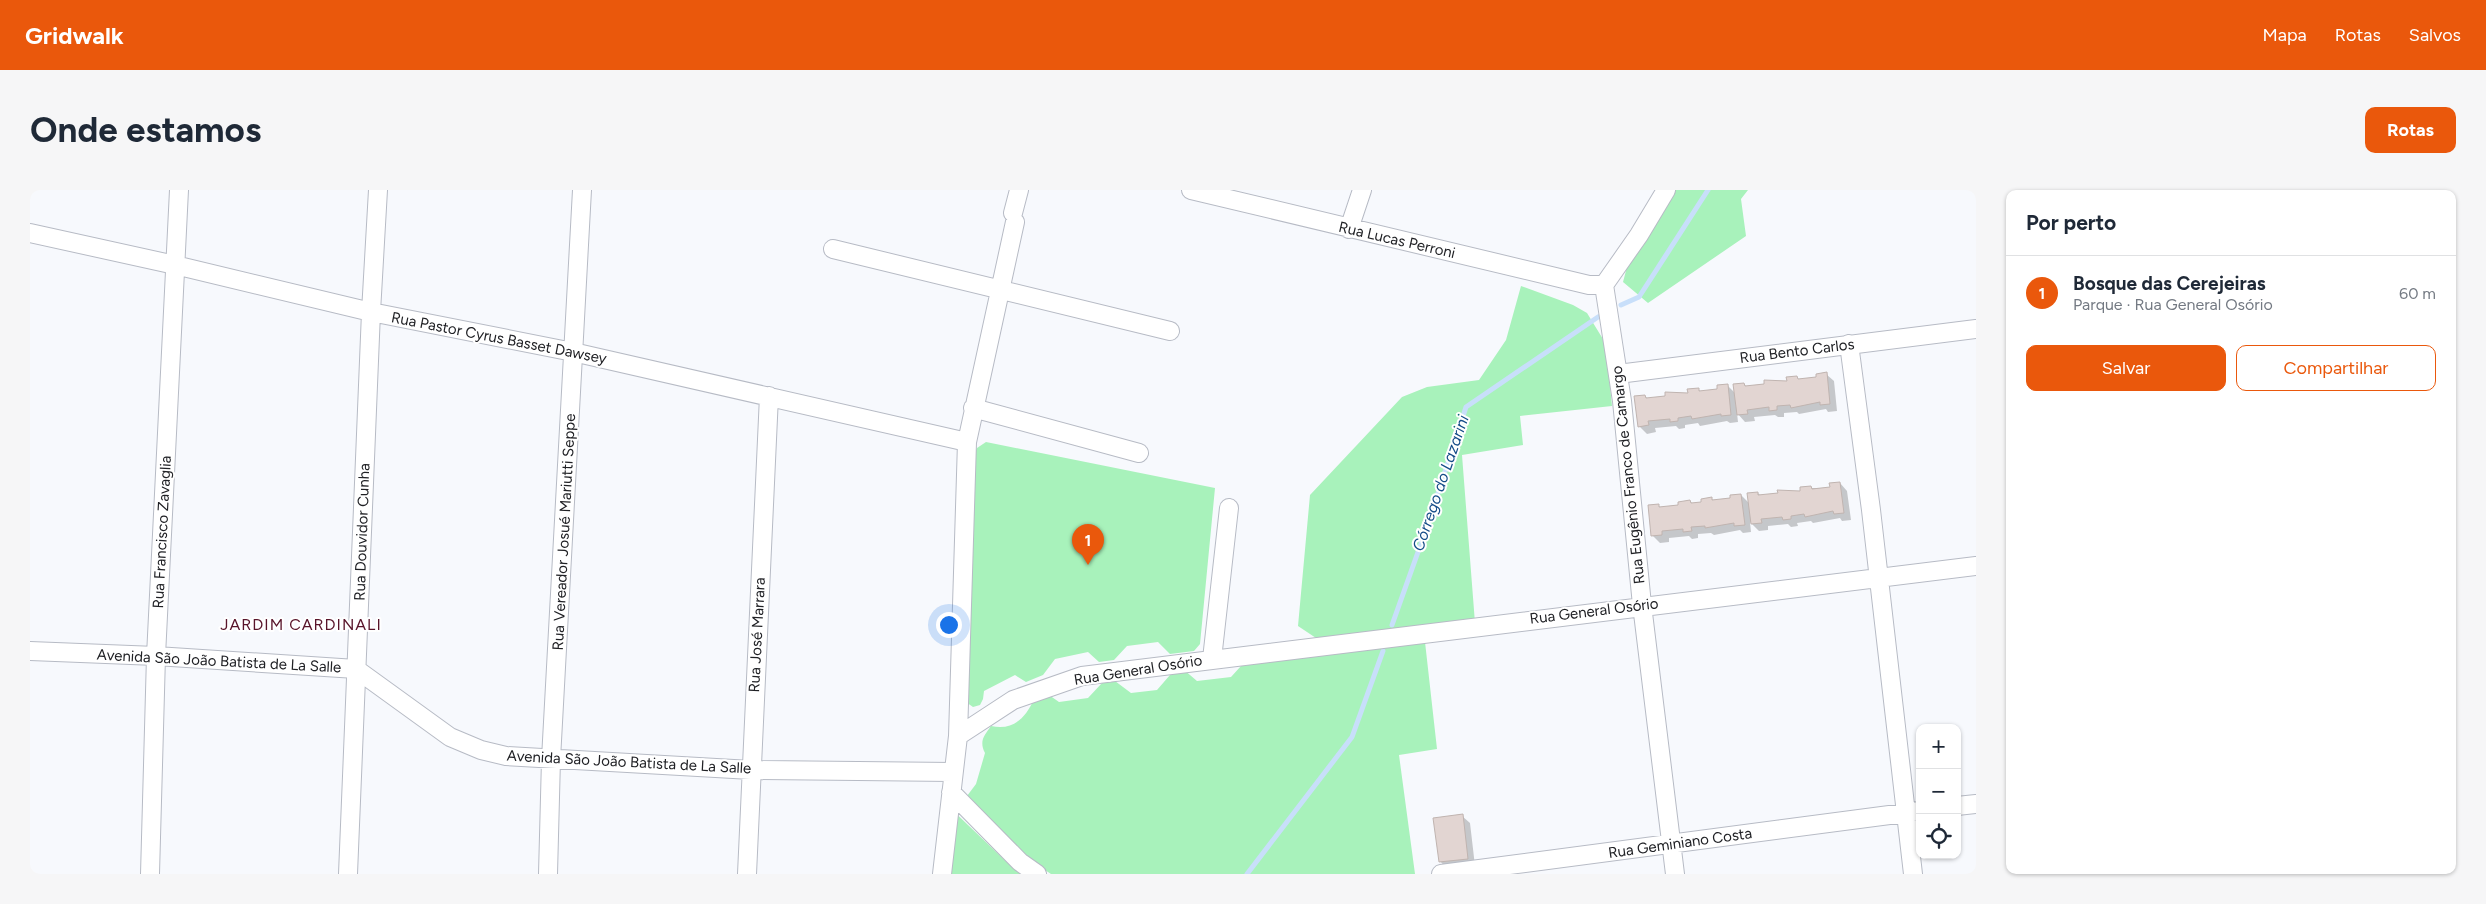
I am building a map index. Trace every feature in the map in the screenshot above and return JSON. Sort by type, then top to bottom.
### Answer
[{"type":"street","name":"Rua Francisco Zavaglia","points":[[150,874],[156,656],[180,190]]},
{"type":"street","name":"Rua Douvidor Cunha","points":[[348,874],[371,312],[378,190]]},
{"type":"street","name":"Rua Vereador Josué Mariutti Seppe","points":[[548,874],[551,758],[582,190]]},
{"type":"street","points":[[942,874],[958,736],[967,442],[1002,290],[1020,190]]},
{"type":"street","name":"Rua Lucas Perroni","points":[[1190,190],[1590,285],[1604,286]]},
{"type":"street","points":[[1350,229],[1362,190]]},
{"type":"street","points":[[1604,286],[1640,235],[1666,190]]},
{"type":"street","name":"Rua Pastor Cyrus Basset Dawsey","points":[[30,233],[175,265],[371,312],[573,352],[967,442]]},
{"type":"street","points":[[833,249],[1170,331]]},
{"type":"street","name":"Rua Eugênio Franco de Camargo","points":[[1604,286],[1618,374],[1642,605],[1675,874]]},
{"type":"street","name":"Rua Bento Carlos","points":[[1618,374],[1976,329]]},
{"type":"street","points":[[1849,344],[1912,812],[1913,874]]},
{"type":"street","name":"Rua José Marrara","points":[[746,874],[769,396]]},
{"type":"street","points":[[974,408],[1139,453]]},
{"type":"street","name":"Rua General Osório","points":[[1212,659],[1229,508]]},
{"type":"street","name":"Rua General Osório","points":[[958,736],[1013,700],[1082,676],[1642,605],[1976,566]]},
{"type":"street","name":"Avenida São João Batista de La Salle","points":[[30,651],[156,656],[356,669],[450,737],[481,750],[506,756],[751,770],[953,772]]},
{"type":"street","points":[[951,792],[1020,862],[1037,874]]},
{"type":"street","points":[[1961,806],[1976,804]]},
{"type":"street","name":"Rua Geminiano Costa","points":[[1441,874],[1912,812]]},
{"type":"green space","points":[[1671,190],[1748,190],[1741,199],[1746,236],[1648,303],[1623,282],[1627,267]]},
{"type":"green space","points":[[1521,286],[1573,305],[1587,313],[1606,344],[1612,406],[1520,416],[1523,445],[1462,455],[1475,623],[1319,640],[1298,626],[1310,495],[1402,397],[1427,387],[1479,380],[1506,340]]},
{"type":"green space","points":[[986,442],[1215,488],[1200,644],[1194,651],[1170,654],[1158,642],[1127,646],[1114,660],[1099,662],[1088,652],[1055,659],[1043,675],[1026,682],[1015,675],[984,691],[980,705],[973,707],[963,700],[973,457],[977,448]]},
{"type":"green space","points":[[1424,633],[1437,749],[1399,755],[1415,874],[1051,874],[961,815],[964,800],[976,784],[985,753],[982,742],[986,733],[991,726],[1006,726],[1018,721],[1027,712],[1034,699],[1049,695],[1059,702],[1088,698],[1102,683],[1115,681],[1131,693],[1157,690],[1170,675],[1183,669],[1197,681],[1231,677],[1241,666],[1319,655]]},
{"type":"green space","points":[[945,803],[1014,869],[1022,874],[938,874]]},
{"type":"building","points":[[1827,372],[1830,404],[1820,405],[1820,402],[1791,408],[1790,405],[1777,406],[1777,410],[1769,411],[1769,407],[1747,410],[1748,414],[1737,415],[1733,384],[1744,383],[1745,386],[1764,384],[1764,380],[1787,381],[1786,377],[1797,376],[1798,379],[1816,377],[1816,374]]},
{"type":"building","points":[[1728,384],[1731,415],[1721,416],[1721,414],[1692,419],[1691,416],[1678,418],[1678,421],[1670,422],[1670,419],[1648,421],[1649,425],[1638,427],[1634,396],[1645,395],[1646,398],[1665,396],[1665,392],[1688,393],[1687,389],[1699,388],[1699,391],[1717,389],[1717,385]]},
{"type":"building","points":[[1840,482],[1844,513],[1834,514],[1833,511],[1805,517],[1804,514],[1791,516],[1791,519],[1783,520],[1782,517],[1761,519],[1762,523],[1751,524],[1747,493],[1758,492],[1758,495],[1778,493],[1777,490],[1800,491],[1800,487],[1811,486],[1812,489],[1830,487],[1829,483]]},
{"type":"building","points":[[1741,494],[1745,525],[1734,526],[1734,523],[1705,528],[1705,526],[1691,527],[1692,531],[1683,532],[1683,529],[1662,531],[1662,535],[1651,536],[1648,505],[1659,504],[1659,507],[1678,505],[1678,502],[1690,500],[1691,503],[1701,502],[1701,499],[1712,497],[1712,500],[1730,498],[1730,495]]},
{"type":"building","points":[[1463,814],[1468,859],[1439,862],[1433,818]]},
{"type":"waterway","name":"Córrego do Lazarini","points":[[1621,305],[1639,297],[1708,190]]},
{"type":"waterway","name":"Córrego do Lazarini","points":[[1392,625],[1428,524],[1466,407],[1598,317]]},
{"type":"waterway","name":"Córrego do Lazarini","points":[[1247,874],[1352,737],[1383,651]]},
{"type":"place","name":"Bosque das Cerejeiras","points":[[1088,565]]},
{"type":"district","name":"JARDIM CARDINALI","points":[[301,624]]}]
